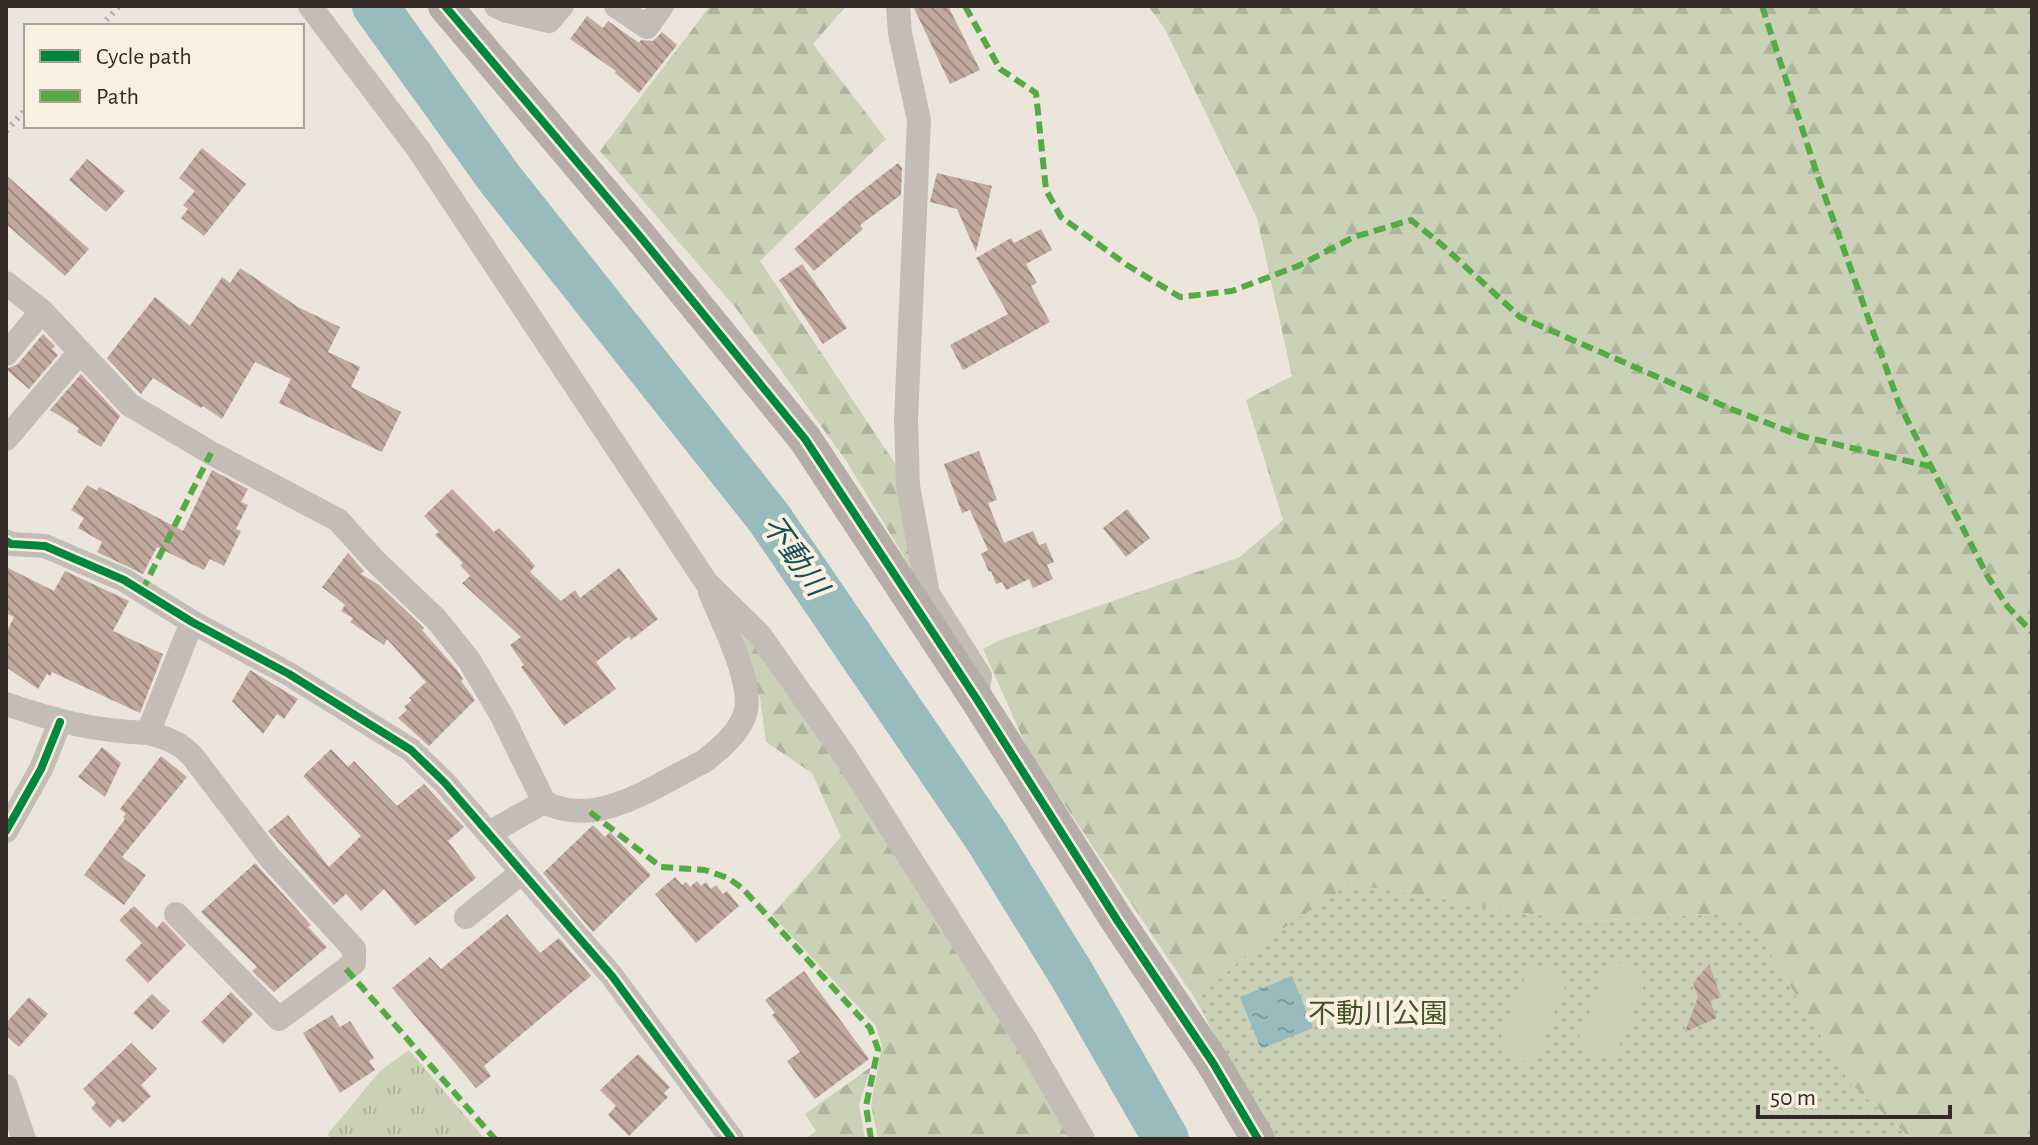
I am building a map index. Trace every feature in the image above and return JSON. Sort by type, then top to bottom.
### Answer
[{"type":"street","points":[[310,6],[419,150],[706,582],[759,634],[845,756],[1025,1039],[1083,1139]]},
{"type":"street","points":[[445,6],[638,234],[805,439],[1213,1063],[1258,1139]]},
{"type":"street","points":[[496,6],[549,21],[562,6]]},
{"type":"street","points":[[616,6],[647,27],[662,6]]},
{"type":"street","points":[[898,6],[900,33],[919,120],[906,420],[908,486],[928,594],[980,676],[976,698]]},
{"type":"street","points":[[6,283],[42,311],[130,405],[153,421],[338,520],[376,562],[436,619],[469,660],[502,716],[544,802],[556,808],[590,812],[607,809],[703,762],[733,733],[746,710],[744,681],[706,582]]},
{"type":"street","points":[[6,354],[42,311]]},
{"type":"street","points":[[6,439],[80,352]]},
{"type":"street","points":[[6,541],[45,546],[124,580],[192,622],[289,674],[411,750],[445,783],[612,976],[732,1139]]},
{"type":"street","points":[[148,733],[192,622]]},
{"type":"street","points":[[6,704],[60,722],[106,732],[148,733],[180,744],[271,859],[354,949],[354,963],[279,1019],[176,914]]},
{"type":"street","points":[[6,831],[41,769],[60,722]]},
{"type":"street","points":[[489,833],[544,802]]},
{"type":"street","points":[[466,917],[521,873]]},
{"type":"street","points":[[6,1086],[24,1139]]},
{"type":"green space","points":[[710,6],[846,6],[813,44],[886,139],[760,261],[896,465],[914,573],[847,462],[735,307],[600,151]]},
{"type":"green space","points":[[1148,6],[2032,6],[2032,1139],[1911,1139],[1849,1082],[1757,932],[1724,913],[1579,922],[1351,885],[1255,947],[1196,1000],[1028,750],[983,649],[1000,640],[1240,557],[1283,520],[1246,400],[1292,376],[1257,218],[1165,29]]},
{"type":"green space","points":[[724,618],[750,641],[835,762],[1015,1045],[1070,1139],[878,1139],[871,1105],[882,1046],[876,1026],[772,915],[841,837],[812,773],[766,742],[760,698]]},
{"type":"green space","name":"不動川公園","points":[[1350,884],[1579,922],[1724,913],[1757,932],[1849,1082],[1911,1139],[1270,1139],[1196,1000],[1255,947]]},
{"type":"green space","points":[[1611,959],[1648,975],[1613,1061],[1576,1045]]},
{"type":"green space","points":[[1531,963],[1568,979],[1533,1065],[1496,1049]]},
{"type":"green space","points":[[409,1050],[484,1138],[334,1139],[327,1135],[380,1071]]},
{"type":"green space","points":[[871,1067],[859,1105],[865,1139],[805,1139],[816,1131],[805,1114]]},
{"type":"water","points":[[1292,976],[1313,1028],[1261,1049],[1240,997]]},
{"type":"building","points":[[913,6],[948,6],[980,70],[950,84]]},
{"type":"building","points":[[587,16],[603,28],[608,21],[639,43],[641,40],[653,41],[662,32],[677,45],[639,93],[616,71],[570,39]]},
{"type":"building","points":[[202,148],[246,184],[204,236],[181,218],[188,209],[183,205],[195,191],[179,178]]},
{"type":"building","points":[[87,159],[125,191],[106,212],[69,180]]},
{"type":"building","points":[[898,163],[902,168],[901,195],[860,225],[863,229],[814,271],[794,249]]},
{"type":"building","points":[[937,173],[992,186],[976,252],[957,209],[930,202]]},
{"type":"building","points":[[6,175],[89,249],[65,276],[6,224]]},
{"type":"building","points":[[1041,229],[1052,250],[1026,264],[1037,283],[1031,286],[1050,322],[963,370],[950,345],[1008,314],[976,258],[1011,238],[1014,243]]},
{"type":"building","points":[[802,264],[847,328],[823,344],[779,280]]},
{"type":"building","points":[[240,268],[298,307],[340,327],[328,352],[360,367],[351,387],[401,412],[382,452],[279,403],[291,379],[255,362],[222,419],[153,378],[141,394],[107,358],[155,297],[190,326],[222,277],[230,283]]},
{"type":"building","points":[[43,334],[55,346],[52,349],[58,355],[29,389],[6,369],[18,364]]},
{"type":"building","points":[[81,374],[120,416],[101,447],[77,432],[79,428],[50,410]]},
{"type":"building","points":[[979,451],[997,500],[988,503],[1004,543],[1033,531],[1039,545],[1046,543],[1054,562],[1047,565],[1053,579],[1033,588],[1029,579],[1006,590],[1002,582],[996,584],[989,572],[981,554],[988,550],[970,510],[962,513],[944,464]]},
{"type":"building","points":[[212,470],[248,489],[241,502],[248,505],[236,529],[241,531],[224,566],[210,559],[204,570],[157,547],[143,574],[97,552],[102,542],[78,528],[84,518],[71,510],[87,485],[97,491],[99,487],[183,531]]},
{"type":"building","points":[[452,489],[494,532],[499,528],[524,553],[535,566],[530,572],[561,601],[575,590],[580,598],[619,568],[658,619],[631,640],[629,636],[596,662],[616,689],[564,726],[521,667],[524,665],[510,645],[521,637],[462,583],[470,576],[460,565],[463,563],[435,535],[439,532],[424,516]]},
{"type":"building","points":[[1127,509],[1150,538],[1126,557],[1103,528]]},
{"type":"building","points":[[348,553],[364,571],[361,574],[379,585],[424,628],[422,630],[457,670],[475,700],[429,746],[398,718],[407,710],[404,707],[412,700],[409,698],[426,682],[387,639],[384,645],[350,622],[353,618],[341,611],[345,605],[322,587]]},
{"type":"building","points":[[6,567],[54,591],[65,571],[129,601],[113,631],[163,654],[140,713],[52,672],[50,676],[47,674],[38,689],[6,667],[6,633],[14,617],[6,613]]},
{"type":"building","points":[[250,670],[298,699],[284,719],[277,714],[263,734],[232,701]]},
{"type":"building","points":[[102,747],[121,763],[105,797],[78,777]]},
{"type":"building","points":[[331,749],[348,767],[354,761],[397,806],[424,784],[464,827],[448,841],[476,878],[415,926],[384,889],[361,911],[346,894],[334,905],[268,831],[288,815],[329,867],[361,836],[303,776]]},
{"type":"building","points":[[161,756],[187,777],[122,857],[146,875],[124,905],[84,875],[125,819],[126,814],[120,809]]},
{"type":"building","points":[[593,825],[605,837],[610,832],[651,875],[593,932],[543,873]]},
{"type":"building","points":[[255,863],[327,947],[274,992],[252,971],[257,967],[201,912]]},
{"type":"building","points":[[675,877],[682,885],[686,882],[690,887],[697,881],[701,886],[706,882],[711,889],[716,885],[723,894],[727,891],[739,906],[696,943],[655,894]]},
{"type":"building","points":[[134,906],[157,928],[163,921],[186,945],[148,983],[125,960],[142,943],[119,920]]},
{"type":"building","points":[[507,914],[540,953],[559,938],[591,976],[484,1066],[491,1076],[476,1088],[392,988],[430,957],[441,969]]},
{"type":"building","points":[[1709,964],[1721,997],[1710,1001],[1717,1018],[1685,1032],[1698,997],[1693,983]]},
{"type":"building","points":[[804,971],[869,1059],[815,1099],[787,1061],[800,1052],[772,1015],[775,1013],[765,1000]]},
{"type":"building","points":[[231,992],[253,1014],[223,1044],[201,1022]]},
{"type":"building","points":[[152,994],[170,1011],[152,1030],[133,1013]]},
{"type":"building","points":[[29,997],[48,1014],[19,1047],[6,1036],[6,1023]]},
{"type":"building","points":[[332,1015],[340,1027],[350,1021],[374,1058],[369,1061],[375,1070],[340,1093],[303,1033]]},
{"type":"building","points":[[131,1043],[157,1069],[141,1085],[151,1096],[123,1123],[118,1119],[110,1128],[91,1108],[96,1103],[83,1089]]},
{"type":"building","points":[[638,1054],[670,1087],[664,1093],[668,1097],[629,1136],[608,1115],[616,1106],[600,1090]]},
{"type":"waterway","name":"不動川","points":[[375,6],[500,179],[769,518],[986,836],[1072,975],[1166,1139]]},
{"type":"railway","points":[[103,24],[119,6]]},
{"type":"railway","points":[[6,131],[24,111]]},
{"type":"marked path","points":[[965,6],[1000,69],[1036,93],[1046,190],[1061,217],[1127,265],[1180,297],[1232,291],[1298,266],[1354,237],[1411,220],[1520,317],[1731,409],[1801,436],[1933,467]]},
{"type":"marked path","points":[[1762,6],[1818,177],[1899,404],[1988,577],[2008,607],[2032,632]]},
{"type":"marked path","points":[[142,591],[211,453]]},
{"type":"marked path","points":[[590,812],[661,867],[705,870],[728,878],[742,888],[870,1028],[878,1049],[866,1106],[871,1139]]},
{"type":"marked path","points":[[346,969],[495,1139]]},
{"type":"cycle path","points":[[445,6],[638,234],[805,439],[1213,1063],[1258,1139]]},
{"type":"cycle path","points":[[6,541],[45,546],[124,580],[192,622],[289,674],[411,750],[445,783],[612,976],[732,1139]]},
{"type":"cycle path","points":[[6,831],[41,769],[60,722]]}]
